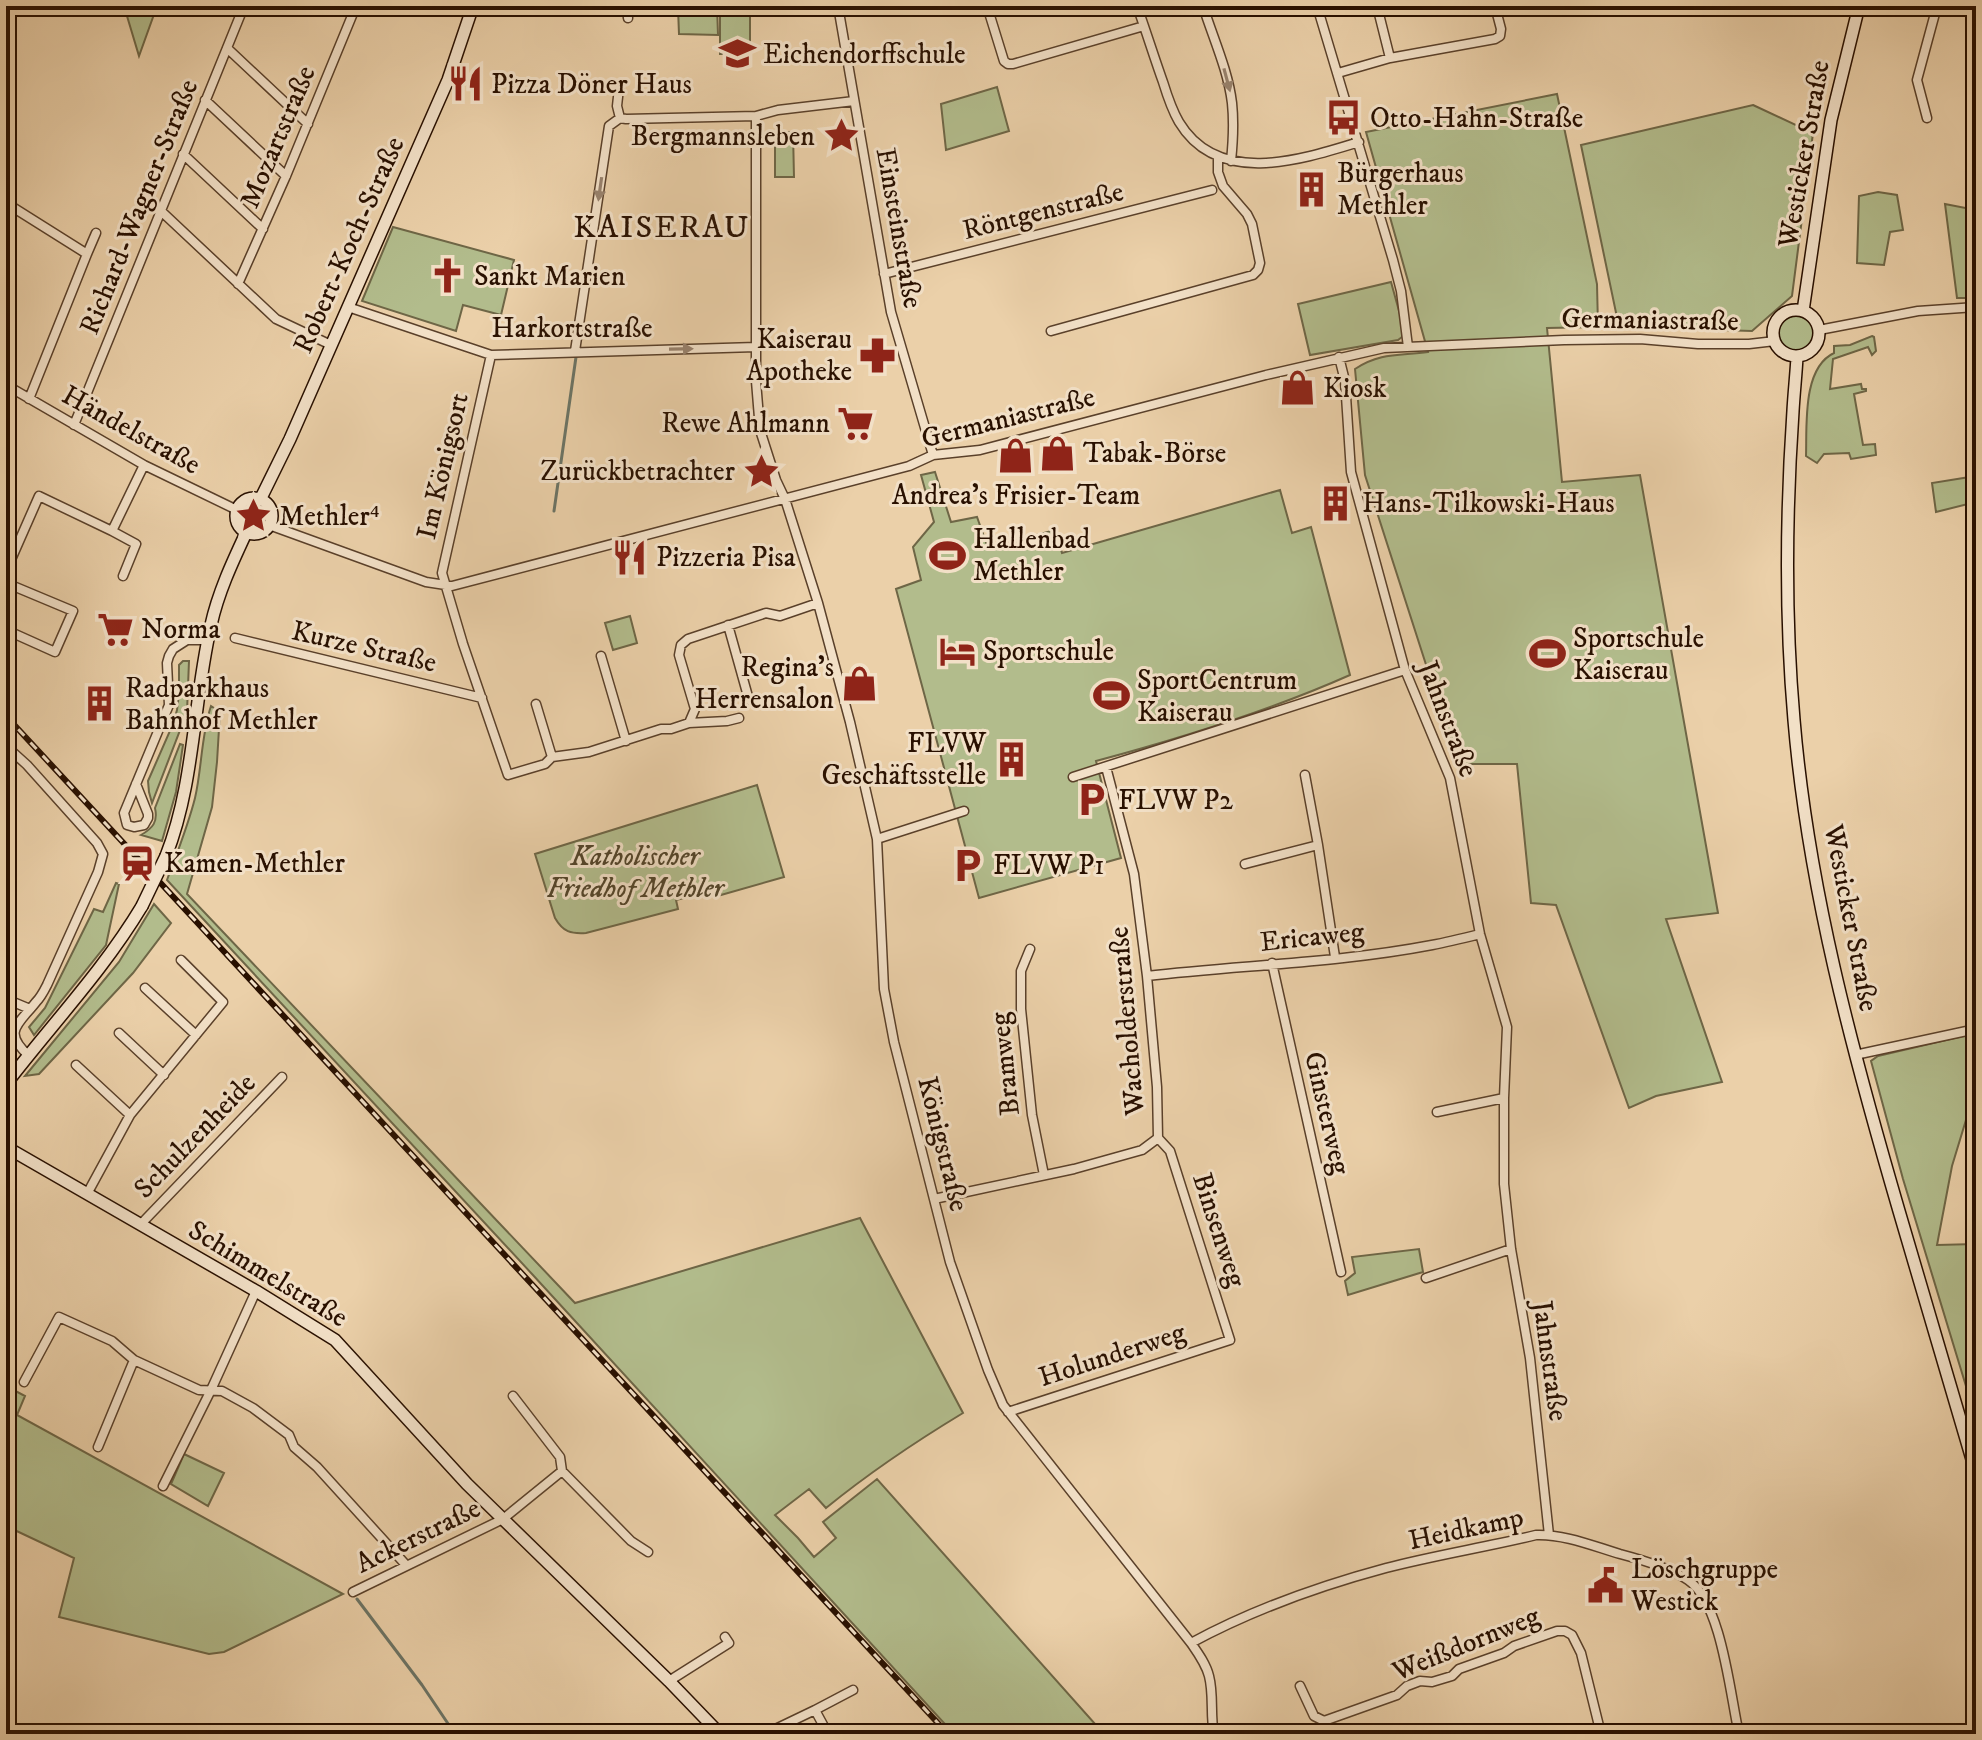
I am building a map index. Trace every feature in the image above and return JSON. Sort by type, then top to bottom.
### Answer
[{"type":"street","name":"Richard-Wagner-Straße","points":[[74,425],[244,6]]},
{"type":"street","name":"Mozartstraße","points":[[238,284],[356,6]]},
{"type":"street","name":"Robert-Koch-Straße","points":[[260,500],[290,439],[448,80],[473,6]]},
{"type":"street","points":[[627,6],[628,18]]},
{"type":"street","name":"Einsteinstraße","points":[[838,6],[894,323],[933,455]]},
{"type":"street","points":[[987,6],[1004,61],[1008,64],[1144,26]]},
{"type":"street","points":[[1137,6],[1178,121],[1195,141],[1218,158],[1247,163],[1284,161],[1359,142]]},
{"type":"street","points":[[1203,6],[1228,82],[1232,104],[1231,161]]},
{"type":"street","points":[[1317,6],[1401,291],[1408,347]]},
{"type":"street","points":[[1377,6],[1390,58]]},
{"type":"street","points":[[1338,73],[1390,58],[1495,39],[1500,36],[1501,29],[1495,6]]},
{"type":"street","name":"Westicker Straße","points":[[1803,311],[1831,120],[1859,6]]},
{"type":"street","points":[[1927,118],[1917,80],[1937,6]]},
{"type":"street","points":[[227,48],[308,124]]},
{"type":"street","points":[[619,88],[617,106],[620,118]]},
{"type":"street","points":[[205,100],[286,176]]},
{"type":"street","points":[[575,351],[609,126],[613,121],[620,118],[756,116],[778,110],[854,101]]},
{"type":"street","name":"Königstraße","points":[[756,116],[756,402],[760,430],[818,603],[877,839],[886,1002],[950,1262],[998,1395],[1008,1412],[1203,1660],[1209,1673],[1214,1734]]},
{"type":"street","points":[[183,154],[263,229]]},
{"type":"street","points":[[1051,331],[1253,275],[1258,270],[1260,263],[1252,224],[1223,186],[1218,172],[1218,158]]},
{"type":"street","name":"Röntgenstraße","points":[[884,274],[1212,190]]},
{"type":"street","points":[[6,203],[87,254]]},
{"type":"street","points":[[161,211],[276,319],[331,345]]},
{"type":"street","points":[[29,399],[96,233]]},
{"type":"street","name":"Harkortstraße","points":[[348,307],[491,355],[756,347]]},
{"type":"street","points":[[1819,330],[1918,311],[1976,307]]},
{"type":"street","points":[[1790,311],[1803,311],[1814,318],[1819,330],[1816,345],[1805,355],[1797,357],[1783,353],[1775,341],[1774,329],[1779,318],[1790,311]]},
{"type":"street","name":"Germaniastraße","points":[[269,525],[445,587],[909,466],[933,455],[967,452],[1010,442],[1384,348],[1564,340],[1640,339],[1698,344],[1775,341]]},
{"type":"street","name":"Im Königsort","points":[[445,587],[442,573],[444,560],[491,355]]},
{"type":"street","name":"Jahnstraße","points":[[1339,357],[1345,381],[1351,472],[1405,670],[1450,778],[1480,934],[1507,1027],[1504,1184],[1511,1249],[1530,1358],[1549,1535]]},
{"type":"street","name":"Westicker Straße","points":[[1797,357],[1788,535],[1789,625],[1794,720],[1820,906],[1855,1055],[1976,1473]]},
{"type":"street","name":"Händelstraße","points":[[6,385],[144,465],[237,510]]},
{"type":"street","points":[[112,531],[144,465]]},
{"type":"street","points":[[6,571],[39,496],[136,544],[123,576]]},
{"type":"street","points":[[260,500],[272,513],[269,525],[266,530],[256,534],[246,533],[238,525],[237,510],[244,501],[260,500]]},
{"type":"street","points":[[6,1084],[107,959],[142,906],[166,856],[184,797],[208,640],[220,595],[246,533]]},
{"type":"street","points":[[6,583],[73,611],[55,652],[6,630]]},
{"type":"street","points":[[445,587],[508,775],[545,764],[552,757],[589,752],[661,729],[739,718]]},
{"type":"street","points":[[689,723],[695,709],[679,655],[681,645],[688,639],[766,613],[780,616],[818,603]]},
{"type":"street","points":[[728,625],[749,700]]},
{"type":"street","name":"Kurze Straße","points":[[235,638],[482,698]]},
{"type":"street","points":[[136,784],[148,814],[144,825],[134,827],[127,825],[124,813],[136,784],[169,705],[169,656],[173,649],[187,640],[208,640]]},
{"type":"street","points":[[601,656],[626,741]]},
{"type":"street","points":[[1073,777],[1405,670]]},
{"type":"street","points":[[536,704],[552,757]]},
{"type":"street","points":[[6,746],[27,765],[97,843],[103,854],[98,872],[47,985],[14,1029],[17,1045],[29,1056]]},
{"type":"street","name":"Wacholderstraße","points":[[934,1199],[1142,1150],[1158,1138],[1157,1087],[1147,976],[1134,874],[1106,767]]},
{"type":"street","points":[[1305,775],[1335,957]]},
{"type":"street","points":[[877,839],[964,811]]},
{"type":"street","points":[[1245,864],[1318,845]]},
{"type":"street","name":"Ericaweg","points":[[1147,976],[1431,945],[1480,934]]},
{"type":"street","name":"Bramweg","points":[[1030,949],[1021,971],[1021,1009],[1032,1115],[1044,1175]]},
{"type":"street","points":[[87,1194],[130,1115],[223,1002],[181,960]]},
{"type":"street","name":"Ginsterweg","points":[[1272,963],[1341,1272]]},
{"type":"street","points":[[145,988],[196,1035]]},
{"type":"street","points":[[6,999],[30,1009]]},
{"type":"street","points":[[1855,1055],[1976,1029]]},
{"type":"street","points":[[119,1033],[164,1075]]},
{"type":"street","points":[[76,1065],[130,1115]]},
{"type":"street","name":"Schulzenheide","points":[[140,1225],[282,1077]]},
{"type":"street","points":[[1437,1112],[1504,1098]]},
{"type":"street","name":"Binsenweg","points":[[1158,1138],[1170,1151],[1230,1340]]},
{"type":"street","name":"Schimmelstraße","points":[[6,1147],[335,1340],[467,1484],[720,1734]]},
{"type":"street","points":[[1426,1278],[1511,1249]]},
{"type":"street","points":[[163,1486],[256,1291]]},
{"type":"street","points":[[24,1382],[59,1317],[112,1341],[134,1360],[199,1390],[222,1391],[253,1408],[289,1435],[294,1447],[317,1467],[406,1565]]},
{"type":"street","name":"Holunderweg","points":[[1008,1412],[1230,1340]]},
{"type":"street","points":[[98,1447],[134,1360]]},
{"type":"street","points":[[513,1396],[560,1457],[562,1471],[631,1541],[648,1552]]},
{"type":"street","points":[[503,1519],[562,1471]]},
{"type":"street","name":"Ackerstraße","points":[[353,1592],[503,1519]]},
{"type":"street","name":"Heidkamp","points":[[1191,1643],[1230,1623],[1386,1568],[1536,1535],[1561,1536],[1676,1573],[1702,1593],[1716,1627],[1739,1734]]},
{"type":"street","name":"Weißdornweg","points":[[1324,1721],[1397,1695],[1407,1686],[1420,1681],[1432,1682],[1452,1676],[1459,1669],[1504,1653],[1514,1646],[1565,1631],[1572,1635],[1581,1653],[1601,1734]]},
{"type":"street","points":[[669,1681],[729,1643],[725,1637]]},
{"type":"street","points":[[1300,1686],[1314,1716],[1324,1721],[1329,1734]]},
{"type":"street","points":[[765,1734],[853,1690]]},
{"type":"street","points":[[815,1710],[828,1734]]},
{"type":"green space","points":[[124,6],[157,6],[139,56]]},
{"type":"green space","points":[[717,6],[718,35],[679,34],[678,8]]},
{"type":"green space","points":[[720,6],[750,6],[750,54],[720,54]]},
{"type":"green space","points":[[997,87],[1009,131],[946,150],[941,104]]},
{"type":"green space","name":"Sportschule Kaiserau","points":[[1557,94],[1597,284],[1598,327],[1547,328],[1562,482],[1640,475],[1718,913],[1666,919],[1722,1082],[1656,1096],[1629,1108],[1556,905],[1531,903],[1517,764],[1458,764],[1365,475],[1355,369],[1382,357],[1428,352],[1366,132]]},
{"type":"green space","points":[[1753,105],[1813,133],[1792,296],[1752,331],[1619,327],[1581,145]]},
{"type":"green space","points":[[775,132],[793,132],[794,177],[775,177]]},
{"type":"green space","points":[[1878,192],[1897,195],[1903,230],[1890,232],[1884,265],[1857,263],[1859,196]]},
{"type":"green space","points":[[1945,204],[1976,210],[1976,298],[1957,298]]},
{"type":"green space","points":[[393,227],[514,260],[501,315],[463,305],[456,331],[362,301]]},
{"type":"green space","points":[[1391,282],[1404,329],[1402,337],[1310,355],[1298,304]]},
{"type":"green space","points":[[1796,316],[1809,321],[1814,334],[1809,347],[1796,352],[1783,347],[1778,334],[1783,321]]},
{"type":"green space","points":[[1872,336],[1876,351],[1872,355],[1868,347],[1833,359],[1830,389],[1861,384],[1862,389],[1866,389],[1854,394],[1863,445],[1875,444],[1876,455],[1851,459],[1849,453],[1824,454],[1817,463],[1806,456],[1808,399],[1816,371],[1834,353],[1834,346],[1850,345]]},
{"type":"green space","name":"SportCentrum Kaiserau","points":[[935,472],[951,522],[977,517],[988,548],[1055,530],[1062,553],[1280,490],[1292,533],[1311,527],[1350,675],[1225,723],[1096,761],[1121,858],[979,898],[896,589],[921,580],[913,547],[934,522],[921,475]]},
{"type":"green space","points":[[1976,476],[1976,502],[1936,512],[1932,483]]},
{"type":"green space","points":[[630,616],[637,643],[613,650],[605,623]]},
{"type":"green space","points":[[189,661],[187,712],[152,803],[148,781],[173,724],[179,694],[179,665]]},
{"type":"green space","points":[[211,706],[220,712],[212,807],[187,894],[575,1303],[860,1218],[963,1413],[893,1458],[826,1508],[809,1489],[775,1515],[814,1557],[836,1538],[823,1522],[877,1479],[1104,1734],[954,1734],[167,880],[195,798]]},
{"type":"green space","points":[[180,744],[183,745],[176,792],[162,841],[141,835],[155,821],[155,808]]},
{"type":"green space","name":"Katholischer Friedhof Methler","points":[[757,785],[784,877],[721,895],[719,889],[676,900],[678,909],[586,933],[568,931],[558,923],[535,854]]},
{"type":"green space","points":[[116,883],[119,884],[106,945],[34,1035],[29,1027],[45,1008],[94,909],[103,912]]},
{"type":"green space","points":[[154,904],[171,923],[133,973],[39,1074],[25,1076],[119,962]]},
{"type":"green space","points":[[1976,1033],[1976,1087],[1952,1166],[1937,1245],[1976,1244],[1976,1419],[1903,1179],[1871,1061],[1878,1056]]},
{"type":"green space","points":[[1419,1249],[1423,1272],[1348,1295],[1345,1281],[1355,1273],[1352,1257]]},
{"type":"green space","points":[[6,1386],[25,1396],[17,1415],[343,1594],[224,1652],[209,1654],[59,1617],[74,1558],[6,1526]]},
{"type":"green space","points":[[184,1454],[224,1473],[208,1506],[171,1484]]},
{"type":"waterway","points":[[554,511],[576,357]]},
{"type":"waterway","points":[[357,1599],[455,1734]]},
{"type":"railway","points":[[6,716],[948,1734]]},
{"type":"place","name":"Eichendorffschule","points":[[737,54]]},
{"type":"place","name":"Pizza Döner Haus","points":[[465,84]]},
{"type":"place","name":"Otto-Hahn-Straße","points":[[1344,118]]},
{"type":"place","name":"Bergmannsleben","points":[[841,136]]},
{"type":"place","name":"Bürgerhaus Methler","points":[[1311,189]]},
{"type":"place","name":"Sankt Marien","points":[[448,276]]},
{"type":"place","name":"Kaiserau Apotheke","points":[[878,355]]},
{"type":"place","name":"Kiosk","points":[[1297,388]]},
{"type":"place","name":"Rewe Ahlmann","points":[[856,423]]},
{"type":"place","name":"Tabak-Börse","points":[[1057,453]]},
{"type":"place","name":"Andrea's Frisier-Team","points":[[1016,455]]},
{"type":"place","name":"Zurückbetrachter","points":[[761,471]]},
{"type":"place","name":"Hans-Tilkowski-Haus","points":[[1336,503]]},
{"type":"place","name":"Methler⁴","points":[[253,516]]},
{"type":"place","name":"Hallenbad Methler","points":[[947,555]]},
{"type":"place","name":"Pizzeria Pisa","points":[[630,557]]},
{"type":"place","name":"Norma","points":[[115,629]]},
{"type":"place","name":"Sportschule","points":[[957,651]]},
{"type":"place","name":"Sportschule Kaiserau","points":[[1547,654]]},
{"type":"place","name":"Regina’s Herrensalon","points":[[860,683]]},
{"type":"place","name":"SportCentrum Kaiserau","points":[[1111,696]]},
{"type":"place","name":"Radparkhaus Bahnhof Methler","points":[[99,704]]},
{"type":"place","name":"FLVW Geschäftsstelle","points":[[1012,759]]},
{"type":"place","name":"FLVW P2","points":[[1092,800]]},
{"type":"place","name":"Kamen-Methler","points":[[138,863]]},
{"type":"place","name":"FLVW P1","points":[[967,865]]},
{"type":"place","name":"Löschgruppe Westick","points":[[1605,1585]]},
{"type":"district","name":"KAISERAU","points":[[662,228]]}]
